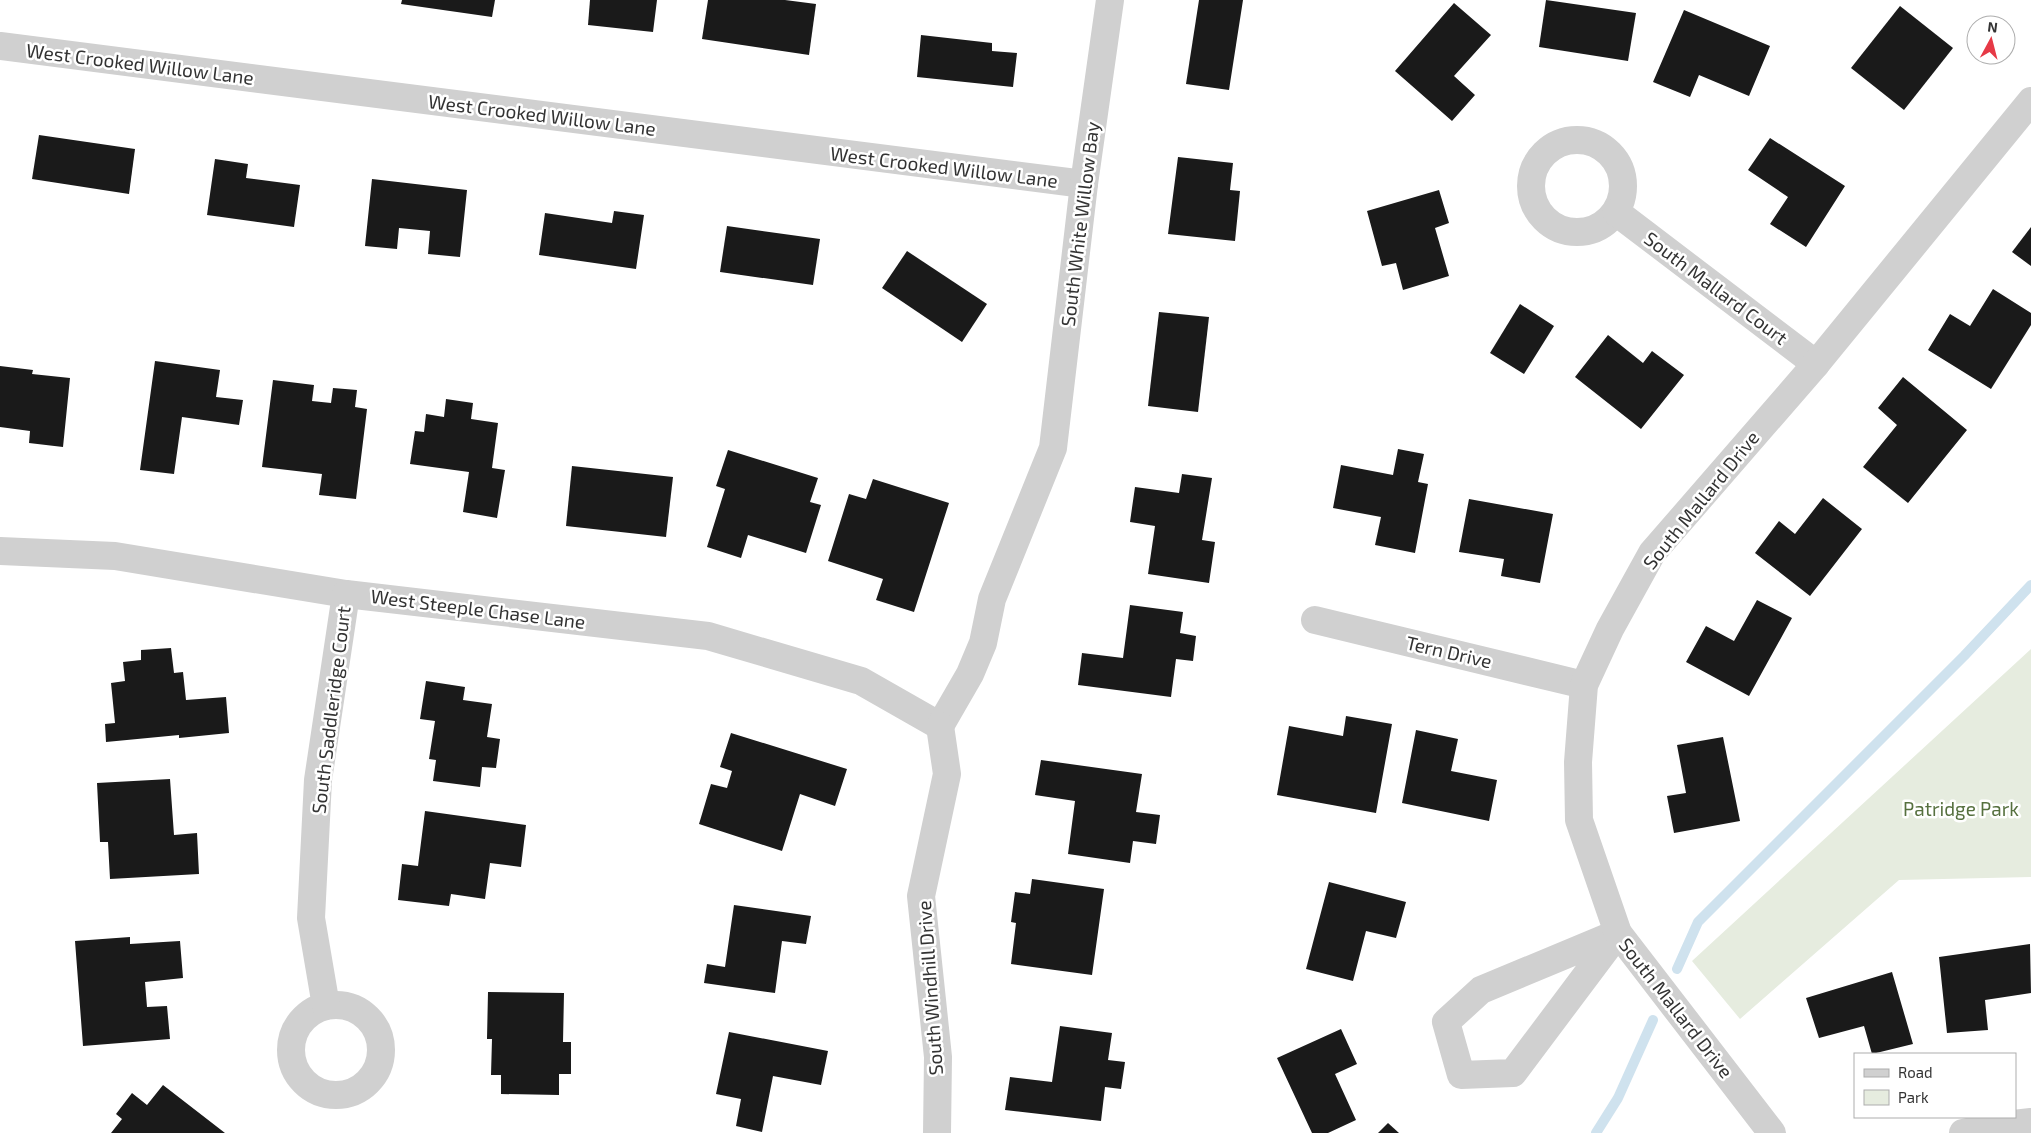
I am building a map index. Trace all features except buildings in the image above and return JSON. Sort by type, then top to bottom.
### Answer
[{"type":"street","name":"South White Willow Bay","points":[[940,726],[970,674],[983,643],[992,599],[1053,448],[1084,184],[1110,0]]},
{"type":"street","name":"West Crooked Willow Lane","points":[[0,46],[1084,184]]},
{"type":"street","name":"South Mallard Drive","points":[[1772,1133],[1618,933],[1579,820],[1578,762],[1584,684],[1610,629],[1652,553],[1816,364],[2031,101]]},
{"type":"street","name":"South Mallard Court","points":[[1616,212],[1816,364]]},
{"type":"street","name":"West Steeple Chase Lane","points":[[0,551],[115,556],[346,594],[708,636],[861,681],[940,726]]},
{"type":"street","name":"South Saddleridge Court","points":[[326,1006],[311,918],[318,780],[346,594]]},
{"type":"street","name":"Tern Drive","points":[[1315,620],[1584,684]]},
{"type":"street","name":"South Windhill Drive","points":[[937,1133],[938,1057],[921,896],[947,774],[940,726]]},
{"type":"street","points":[[1618,933],[1513,1073],[1461,1075],[1446,1022],[1467,1003],[1482,990],[1618,933]]},
{"type":"street","points":[[1963,1133],[1996,1126],[2031,1122]]},
{"type":"green space","name":"Patridge Park","points":[[2031,649],[2031,877],[1899,880],[1740,1019],[1692,961]]},
{"type":"waterway","points":[[1677,969],[1698,922],[1964,656],[2031,585]]},
{"type":"waterway","points":[[1596,1133],[1618,1098],[1653,1020]]}]
